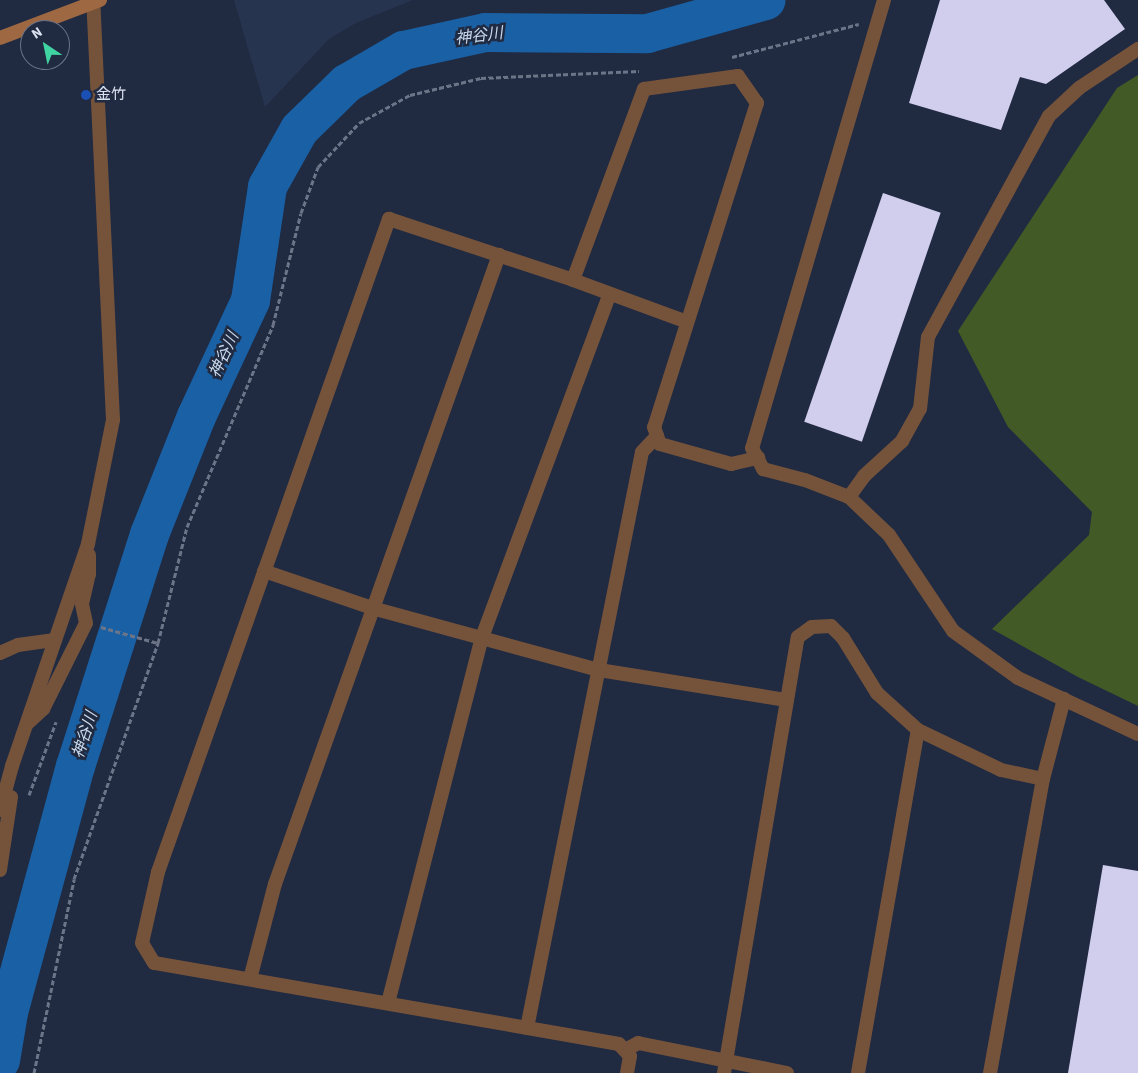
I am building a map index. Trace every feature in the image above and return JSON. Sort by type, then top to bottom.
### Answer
[{"type":"main road","points":[[0,38],[97,1]]},
{"type":"street","points":[[884,0],[752,448],[764,469],[805,480],[849,497],[888,536],[953,631],[1018,678],[1138,734]]},
{"type":"street","points":[[0,810],[12,766],[88,544],[114,403],[97,1]]},
{"type":"street","points":[[849,497],[864,476],[902,441],[920,409],[928,338],[1050,116],[1079,88],[1138,48]]},
{"type":"street","points":[[573,280],[644,89],[738,76],[757,103],[654,427],[660,444],[731,464],[758,458]]},
{"type":"street","points":[[627,1073],[630,1056],[619,1044],[154,962],[142,943],[158,872],[389,219],[573,280],[687,322]]},
{"type":"street","points":[[250,979],[275,884],[499,256]]},
{"type":"street","points":[[388,1003],[481,640],[610,294]]},
{"type":"street","points":[[527,1028],[642,452],[657,436]]},
{"type":"street","points":[[26,724],[43,709],[86,623],[82,604],[89,574],[88,544]]},
{"type":"street","points":[[264,571],[372,608],[481,640],[599,670],[787,700]]},
{"type":"street","points":[[725,1068],[798,637],[812,627],[831,626],[843,638],[877,693],[918,730],[1001,770],[1043,779]]},
{"type":"street","points":[[0,653],[18,645],[55,640]]},
{"type":"street","points":[[990,1073],[1043,779],[1064,699]]},
{"type":"street","points":[[858,1073],[918,730]]},
{"type":"street","points":[[0,870],[11,797],[12,766]]},
{"type":"street","points":[[625,1050],[638,1043],[725,1068],[787,1073]]},
{"type":"path","points":[[86,623],[158,643]]},
{"type":"path","points":[[28,797],[57,719]]},
{"type":"shaded area","points":[[234,0],[413,0],[356,23],[329,39],[265,107]]},
{"type":"green space","points":[[1138,75],[1138,706],[1078,677],[992,629],[1089,535],[1092,512],[1008,427],[958,331],[1117,88]]},
{"type":"building","points":[[940,0],[1104,0],[1125,29],[1046,84],[1020,77],[1001,130],[909,103]]},
{"type":"building","points":[[883,193],[941,213],[862,442],[804,422]]},
{"type":"building","points":[[1103,865],[1138,871],[1138,1073],[1068,1073]]},
{"type":"waterway","name":"神谷川","points":[[0,1060],[8,1012],[75,766],[149,534],[196,416],[250,300],[267,186],[299,129],[346,83],[403,50],[485,32],[647,33],[765,0]]},
{"type":"place","name":"金竹","points":[[86,95]]}]
